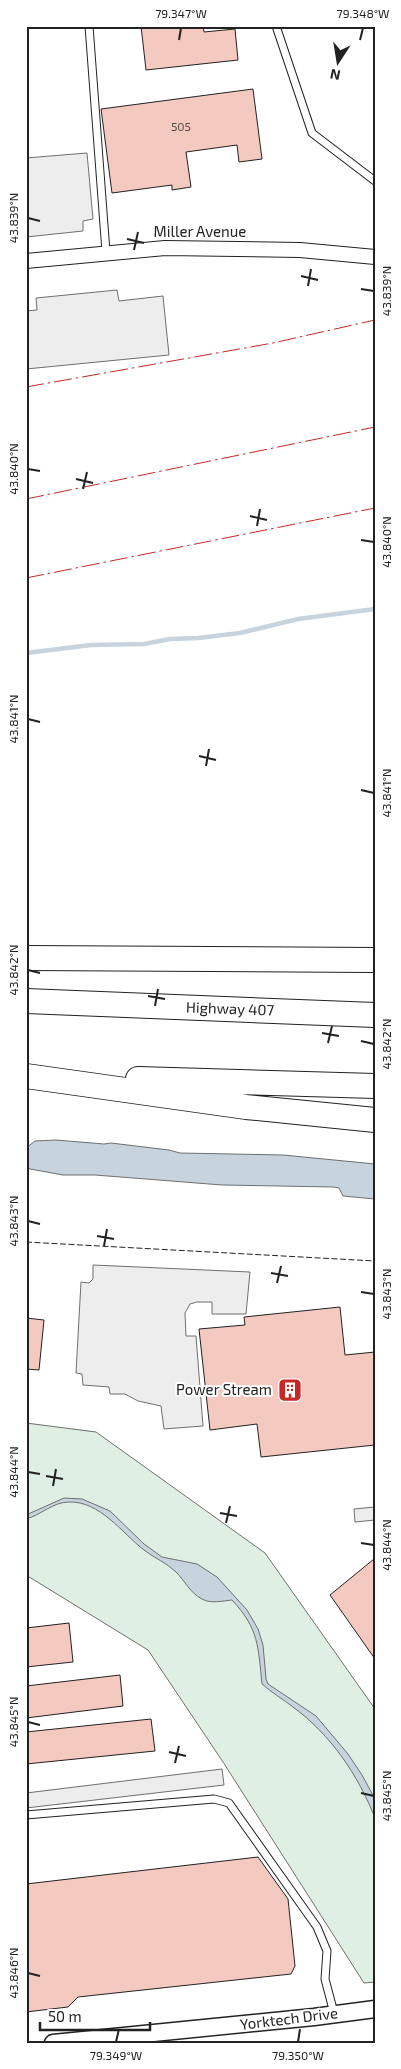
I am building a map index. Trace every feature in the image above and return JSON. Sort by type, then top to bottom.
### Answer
[{"type":"highway","points":[[26,958],[375,960]]},
{"type":"highway","name":"Highway 407","points":[[26,1001],[375,1014]]},
{"type":"highway","points":[[26,1076],[375,1086]]},
{"type":"highway","points":[[26,1076],[246,1107],[375,1120]]},
{"type":"street","name":"Miller Avenue","points":[[26,261],[106,252],[165,248],[300,250],[375,257]]},
{"type":"street","name":"Yorktech Drive","points":[[53,2043],[375,2009]]},
{"type":"lane","points":[[89,26],[106,252]]},
{"type":"lane","points":[[276,26],[312,133],[375,181]]},
{"type":"lane","points":[[26,1815],[214,1799],[229,1803],[317,1927],[327,1951],[325,1979],[334,2014]]},
{"type":"green space","points":[[26,1423],[96,1432],[265,1553],[375,1709],[375,1982],[364,1983],[223,1762],[148,1650],[26,1575]]},
{"type":"shaded area","points":[[87,153],[93,219],[83,221],[83,231],[26,237],[26,158]]},
{"type":"shaded area","points":[[117,290],[119,301],[163,296],[169,355],[26,369],[26,311],[37,310],[36,298]]},
{"type":"shaded area","points":[[56,1140],[111,1143],[180,1153],[283,1155],[375,1164],[375,1199],[343,1196],[339,1188],[333,1187],[222,1185],[95,1175],[63,1175],[30,1169],[26,1166],[26,1148],[35,1141]]},
{"type":"shaded area","points":[[93,1265],[250,1272],[246,1314],[212,1314],[212,1302],[190,1304],[185,1313],[186,1336],[196,1336],[203,1426],[164,1429],[161,1406],[138,1401],[125,1394],[110,1394],[109,1387],[83,1385],[82,1374],[76,1373],[81,1282],[89,1283],[93,1279]]},
{"type":"shaded area","points":[[64,1498],[82,1499],[110,1511],[144,1544],[162,1557],[197,1564],[217,1577],[247,1610],[258,1629],[263,1645],[268,1684],[316,1716],[348,1754],[375,1799],[375,1818],[352,1771],[331,1743],[307,1718],[262,1684],[256,1639],[248,1620],[232,1600],[205,1601],[191,1590],[172,1569],[144,1550],[101,1512],[91,1507],[80,1503],[63,1503],[52,1506],[26,1519],[26,1515]]},
{"type":"shaded area","points":[[375,1507],[375,1520],[355,1522],[354,1509]]},
{"type":"shaded area","points":[[222,1769],[224,1785],[26,1808],[26,1793]]},
{"type":"building","points":[[141,26],[203,26],[204,32],[235,29],[238,60],[146,70]]},
{"type":"building","points":[[253,89],[262,159],[239,162],[237,145],[186,152],[191,187],[172,190],[172,185],[112,193],[101,109]]},
{"type":"building","name":"Power Stream","points":[[340,1307],[345,1355],[375,1352],[375,1445],[261,1457],[257,1424],[210,1430],[199,1329],[245,1325],[244,1317]]},
{"type":"building","points":[[26,1318],[44,1320],[39,1370],[26,1369]]},
{"type":"building","points":[[375,1560],[375,1659],[330,1595]]},
{"type":"building","points":[[69,1623],[73,1662],[26,1667],[26,1628]]},
{"type":"building","points":[[120,1675],[123,1706],[26,1718],[26,1686]]},
{"type":"building","points":[[151,1719],[155,1751],[26,1764],[26,1732]]},
{"type":"building","points":[[258,1857],[288,1899],[295,1966],[291,1974],[78,1997],[68,2007],[26,2012],[26,1884]]},
{"type":"waterway","points":[[26,653],[91,645],[144,644],[170,639],[240,633],[298,619],[375,609]]},
{"type":"fence","points":[[26,1242],[375,1261]]},
{"type":"power","points":[[26,387],[273,343],[375,320]]},
{"type":"power","points":[[26,499],[375,427]]},
{"type":"power","points":[[26,578],[375,508]]},
{"type":"place","name":"Power Stream","points":[[290,1390]]}]
